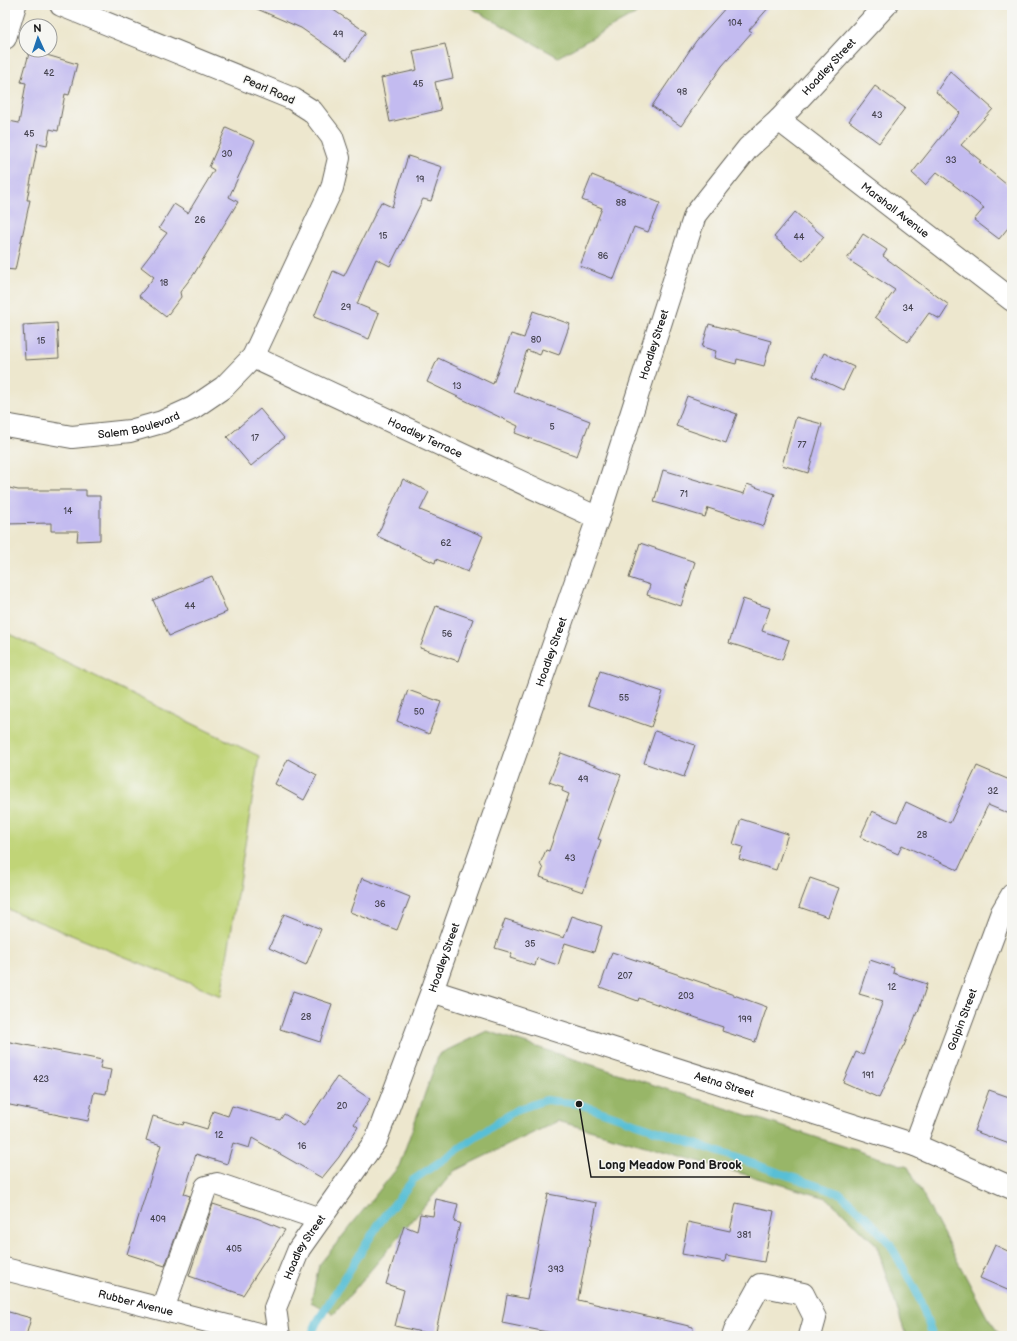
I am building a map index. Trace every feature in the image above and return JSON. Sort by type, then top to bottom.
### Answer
[{"type":"street","points":[[5,38],[15,5]]},
{"type":"street","name":"Pearl Road","points":[[61,5],[293,99],[312,112],[332,137],[339,158],[332,188],[253,357]]},
{"type":"street","name":"Hoadley Street","points":[[279,1336],[275,1308],[299,1249],[376,1140],[432,991],[598,518],[695,215],[748,148],[779,120],[886,5]]},
{"type":"street","name":"Marshall Avenue","points":[[779,120],[1012,300]]},
{"type":"street","name":"Salem Boulevard","points":[[5,425],[72,438],[130,431],[162,422],[193,408],[224,387],[253,357]]},
{"type":"street","name":"Hoadley Terrace","points":[[253,357],[598,518]]},
{"type":"street","name":"Galpin Street","points":[[915,1145],[1002,912],[1012,895]]},
{"type":"street","name":"Aetna Street","points":[[432,991],[915,1145],[1012,1188]]},
{"type":"street","points":[[163,1309],[206,1187],[217,1184],[320,1219]]},
{"type":"street","name":"Rubber Avenue","points":[[5,1269],[266,1336]]},
{"type":"street","points":[[733,1336],[760,1286],[803,1294],[815,1318],[810,1336]]},
{"type":"green space","points":[[466,5],[651,5],[558,57]]},
{"type":"green space","points":[[5,632],[259,756],[221,996],[5,908]]},
{"type":"green space","points":[[487,1031],[908,1167],[987,1317],[1001,1336],[904,1336],[905,1333],[876,1244],[827,1198],[558,1121],[454,1171],[334,1314],[311,1302],[319,1265],[399,1166],[439,1054]]},
{"type":"building","points":[[248,5],[326,5],[366,32],[347,60],[301,28]]},
{"type":"building","points":[[728,5],[771,5],[749,30],[752,32],[722,66],[681,126],[652,106],[696,41]]},
{"type":"building","points":[[445,44],[453,78],[435,82],[441,110],[390,122],[381,78],[417,70],[413,51]]},
{"type":"building","points":[[28,58],[57,58],[77,64],[69,95],[65,94],[58,131],[50,129],[47,145],[38,143],[27,200],[30,200],[15,270],[5,269],[5,144],[9,121],[19,123],[26,83],[21,82]]},
{"type":"building","points":[[950,71],[993,109],[961,145],[1012,189],[1012,223],[999,239],[974,220],[984,208],[937,172],[925,185],[912,173],[960,113],[936,92]]},
{"type":"building","points":[[875,86],[905,108],[879,143],[849,121]]},
{"type":"building","points":[[226,128],[255,141],[229,197],[238,202],[194,274],[180,292],[181,297],[166,317],[139,296],[154,277],[141,267],[167,233],[159,228],[174,204],[188,213],[214,170],[209,167]]},
{"type":"building","points":[[408,156],[442,167],[431,201],[423,199],[390,266],[376,259],[357,304],[379,313],[369,339],[314,317],[333,271],[344,276],[381,202],[392,207]]},
{"type":"building","points":[[592,175],[660,203],[648,232],[634,227],[614,279],[580,266],[602,208],[582,200]]},
{"type":"building","points":[[795,212],[824,237],[803,261],[774,237]]},
{"type":"building","points":[[863,234],[887,250],[883,256],[949,305],[940,319],[929,313],[908,342],[875,317],[895,290],[847,259]]},
{"type":"building","points":[[533,311],[570,324],[559,355],[542,349],[540,355],[527,350],[513,392],[590,421],[577,456],[515,433],[518,426],[427,382],[438,358],[493,384],[511,334],[524,338]]},
{"type":"building","points":[[57,323],[59,358],[25,360],[23,325]]},
{"type":"building","points":[[709,324],[771,341],[764,366],[737,359],[736,364],[714,358],[716,351],[702,347]]},
{"type":"building","points":[[824,353],[854,367],[843,390],[813,376]]},
{"type":"building","points":[[687,396],[737,414],[726,443],[676,426]]},
{"type":"building","points":[[260,409],[284,438],[251,466],[227,437]]},
{"type":"building","points":[[796,417],[822,424],[808,473],[782,465]]},
{"type":"building","points":[[663,470],[744,494],[747,484],[775,494],[764,526],[708,508],[705,517],[654,502]]},
{"type":"building","points":[[403,479],[429,492],[420,510],[483,536],[468,572],[436,559],[435,563],[377,536]]},
{"type":"building","points":[[5,487],[18,490],[86,490],[86,496],[100,496],[100,540],[77,541],[78,531],[51,531],[51,523],[5,524]]},
{"type":"building","points":[[640,543],[695,562],[681,606],[647,595],[650,585],[629,578]]},
{"type":"building","points":[[212,576],[227,612],[169,636],[153,600]]},
{"type":"building","points":[[743,599],[770,608],[762,631],[789,640],[782,660],[729,643]]},
{"type":"building","points":[[436,606],[473,619],[458,661],[420,648]]},
{"type":"building","points":[[600,671],[663,692],[651,727],[588,705]]},
{"type":"building","points":[[408,690],[441,702],[429,734],[397,721]]},
{"type":"building","points":[[655,731],[695,745],[684,777],[644,763]]},
{"type":"building","points":[[561,753],[621,775],[598,839],[601,840],[583,892],[540,877],[543,869],[540,864],[546,850],[549,851],[569,794],[562,791],[563,787],[549,782]]},
{"type":"building","points":[[288,759],[317,775],[304,800],[275,784]]},
{"type":"building","points":[[977,766],[1012,781],[1012,815],[988,805],[958,870],[902,845],[898,854],[860,837],[872,811],[897,822],[906,802],[950,823]]},
{"type":"building","points":[[741,819],[788,834],[776,870],[739,859],[743,847],[733,844]]},
{"type":"building","points":[[362,878],[410,897],[397,930],[350,912]]},
{"type":"building","points":[[810,878],[839,888],[828,917],[799,907]]},
{"type":"building","points":[[284,914],[321,929],[306,965],[269,948]]},
{"type":"building","points":[[572,916],[602,926],[594,952],[565,943],[558,965],[537,958],[535,966],[510,958],[512,953],[495,948],[505,919],[564,938]]},
{"type":"building","points":[[612,952],[709,985],[767,1007],[755,1042],[722,1031],[723,1027],[639,998],[638,1001],[600,987]]},
{"type":"building","points":[[870,960],[894,968],[893,973],[927,984],[918,1012],[904,1046],[879,1098],[843,1082],[856,1052],[863,1055],[883,1001],[859,994]]},
{"type":"building","points":[[293,991],[332,1004],[320,1042],[280,1029]]},
{"type":"building","points":[[5,1041],[102,1060],[100,1068],[111,1070],[106,1094],[94,1092],[88,1121],[5,1104]]},
{"type":"building","points":[[337,1077],[370,1099],[354,1124],[358,1127],[339,1157],[322,1178],[252,1138],[249,1148],[233,1143],[227,1164],[196,1154],[184,1194],[190,1196],[165,1266],[127,1254],[161,1145],[146,1140],[153,1116],[183,1125],[184,1122],[207,1129],[213,1111],[228,1116],[232,1106],[280,1120],[284,1114],[304,1126]]},
{"type":"building","points":[[989,1090],[1012,1098],[1012,1145],[974,1131]]},
{"type":"building","points":[[548,1194],[597,1203],[578,1300],[693,1327],[692,1336],[567,1336],[502,1323],[507,1295],[527,1299]]},
{"type":"building","points":[[436,1199],[458,1204],[454,1222],[460,1223],[435,1335],[395,1326],[404,1290],[386,1284],[404,1226],[417,1231],[420,1214],[433,1216]]},
{"type":"building","points":[[736,1203],[774,1211],[764,1262],[726,1255],[725,1262],[682,1254],[688,1222],[730,1231]]},
{"type":"building","points":[[213,1204],[259,1219],[285,1230],[243,1295],[189,1276]]},
{"type":"building","points":[[995,1245],[1012,1253],[1012,1292],[980,1278]]},
{"type":"building","points":[[5,1311],[31,1318],[26,1336],[5,1336]]},
{"type":"waterway","points":[[311,1336],[317,1322],[378,1225],[413,1180],[516,1110],[546,1100],[579,1104],[841,1194],[867,1218],[890,1244],[917,1293],[933,1336]]},
{"type":"place","name":"Long Meadow Pond Brook","points":[[579,1104]]}]
